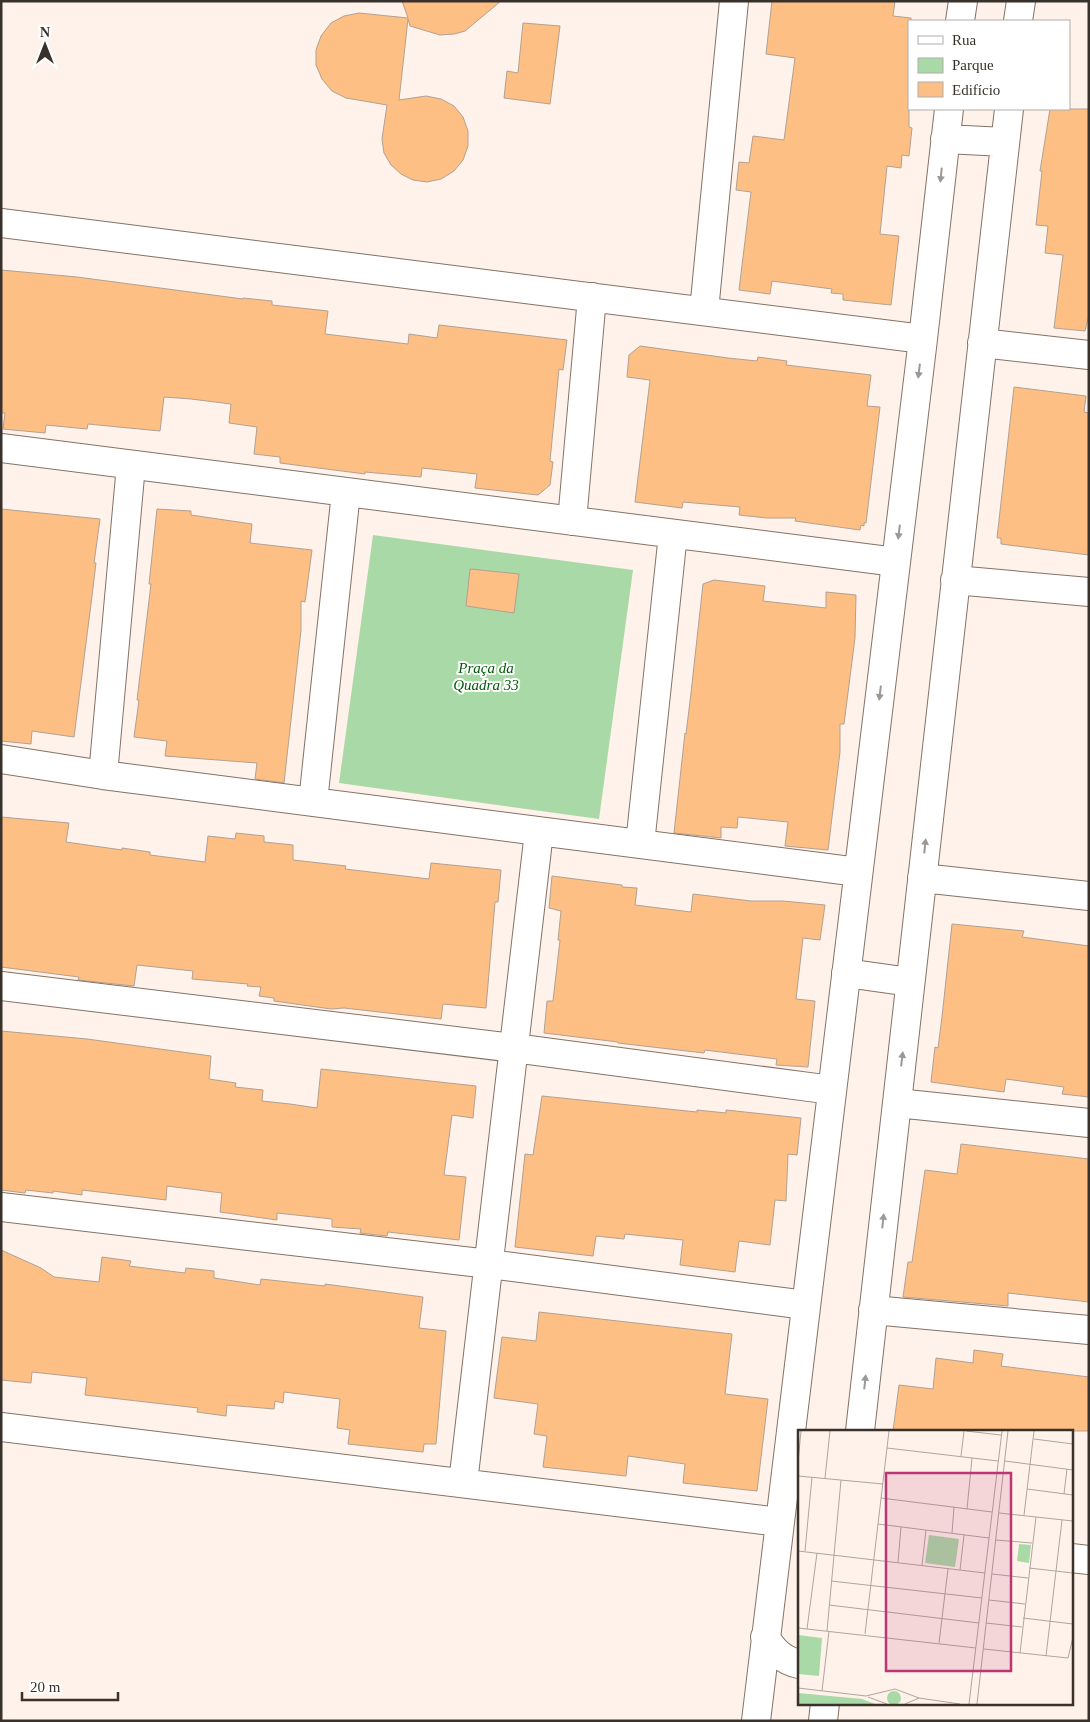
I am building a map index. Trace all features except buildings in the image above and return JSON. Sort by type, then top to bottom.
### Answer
[{"type":"street","points":[[704,311],[734,1]]},
{"type":"street","points":[[960,20],[963,1]]},
{"type":"street","points":[[1018,20],[1021,1]]},
{"type":"street","points":[[756,1721],[923,339],[949,110]]},
{"type":"street","points":[[860,1430],[1009,110]]},
{"type":"street","points":[[946,139],[1005,142]]},
{"type":"street","points":[[1,223],[923,339]]},
{"type":"street","points":[[572,521],[592,297]]},
{"type":"street","points":[[982,343],[1089,355]]},
{"type":"street","points":[[1,448],[896,562]]},
{"type":"street","points":[[103,775],[131,465]]},
{"type":"street","points":[[313,802],[346,492]]},
{"type":"street","points":[[640,844],[673,534]]},
{"type":"street","points":[[955,580],[1089,592]]},
{"type":"street","points":[[1,759],[103,775],[858,872]]},
{"type":"street","points":[[464,1483],[538,832]]},
{"type":"street","points":[[922,878],[1089,896]]},
{"type":"street","points":[[846,973],[910,982]]},
{"type":"street","points":[[1,986],[514,1048],[832,1090]]},
{"type":"street","points":[[897,1103],[1089,1123]]},
{"type":"street","points":[[1,1207],[489,1264],[806,1305]]},
{"type":"street","points":[[874,1310],[1089,1330]]},
{"type":"street","points":[[1,1427],[780,1522]]},
{"type":"street","points":[[1072,1558],[1089,1560]]},
{"type":"street","points":[[765,1636],[774,1651],[788,1662],[798,1664]]},
{"type":"street","points":[[823,1721],[825,1704]]},
{"type":"green space","name":"Praça da Quadra 33","points":[[373,535],[633,570],[599,819],[339,783]]}]
